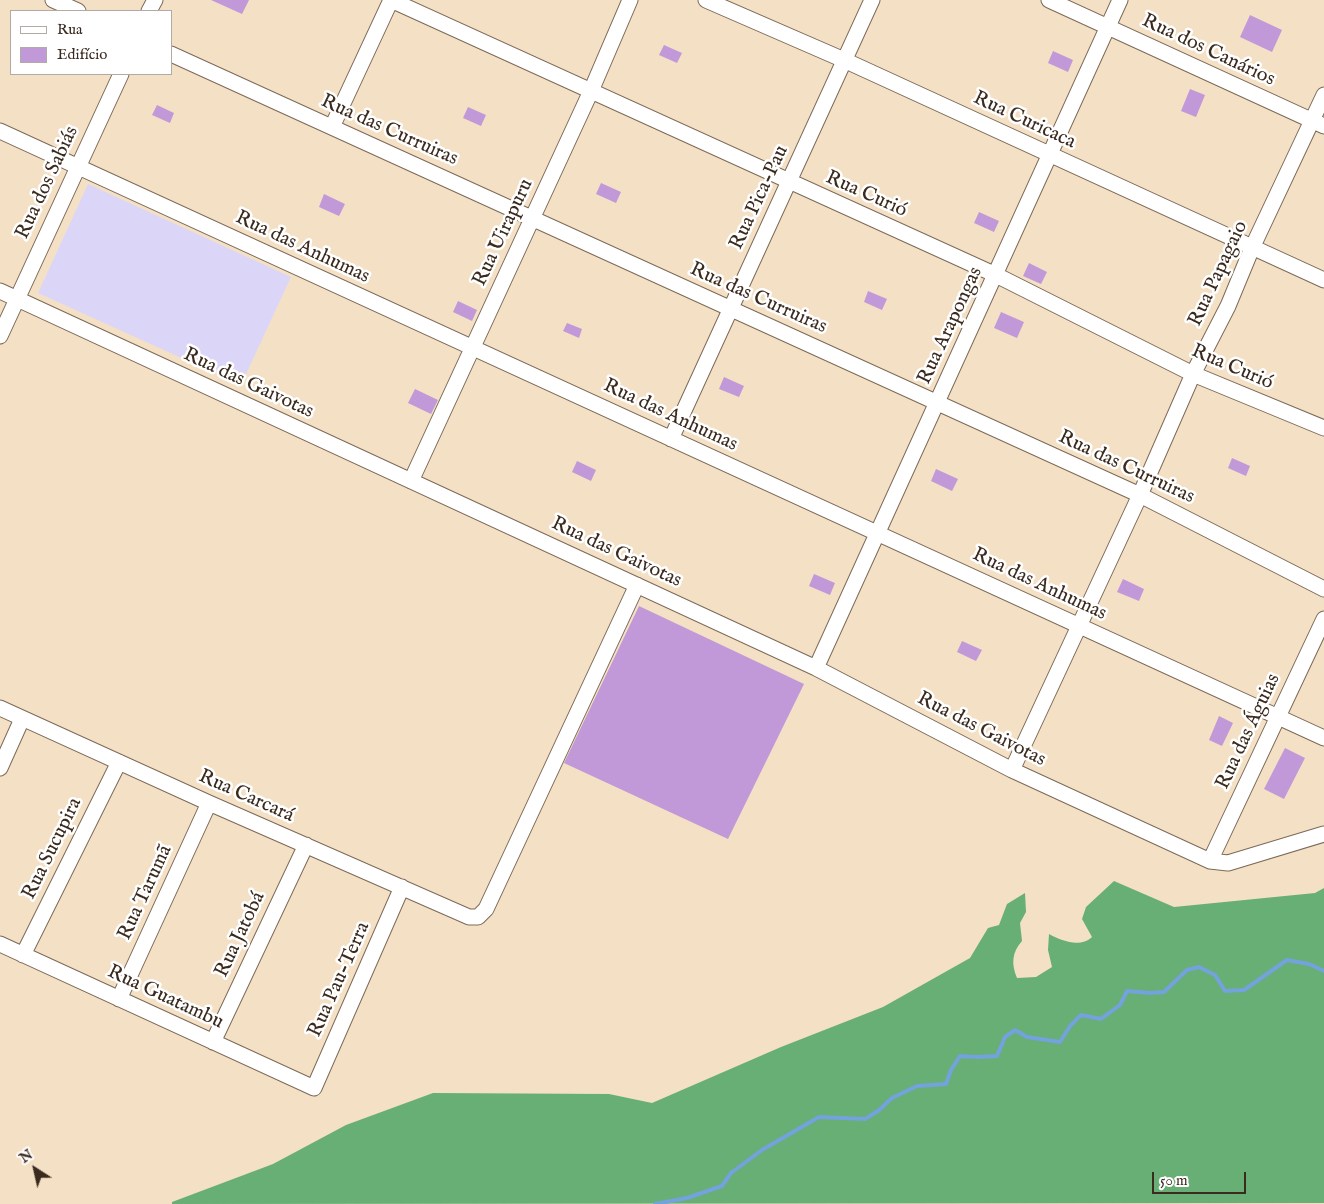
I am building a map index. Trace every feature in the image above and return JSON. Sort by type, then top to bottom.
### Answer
[{"type":"street","points":[[53,0],[76,10]]},
{"type":"street","points":[[332,127],[391,0]]},
{"type":"street","name":"Rua Curió","points":[[391,0],[996,275],[1193,374],[1324,428]]},
{"type":"street","name":"Rua Uirapuru","points":[[411,481],[591,91],[630,0]]},
{"type":"street","name":"Rua Curicaca","points":[[706,0],[844,60],[1324,280]]},
{"type":"street","name":"Rua Pica-Pau","points":[[671,439],[872,0]]},
{"type":"street","name":"Rua dos Canários","points":[[1049,0],[1318,123]]},
{"type":"street","name":"Rua Arapongas","points":[[816,668],[1120,0]]},
{"type":"street","name":"Rua das Curruiras","points":[[172,54],[1140,495],[1324,589]]},
{"type":"street","name":"Rua dos Sabiás","points":[[0,336],[121,75]]},
{"type":"street","name":"Rua Papagaio","points":[[1012,770],[1140,495],[1193,374],[1228,306],[1252,248],[1318,123],[1324,95]]},
{"type":"street","name":"Rua das Anhumas","points":[[0,132],[1324,738]]},
{"type":"street","name":"Rua das Gaivotas","points":[[0,291],[816,668],[1012,770],[1210,862]]},
{"type":"street","name":"Rua Carcará","points":[[0,708],[209,803],[470,917],[478,917],[486,909],[637,585]]},
{"type":"street","name":"Rua das Águias","points":[[1210,862],[1324,619]]},
{"type":"street","points":[[0,768],[22,719]]},
{"type":"street","name":"Rua Sucupira","points":[[23,955],[119,762]]},
{"type":"street","name":"Rua Tarumã","points":[[119,999],[209,803]]},
{"type":"street","points":[[1210,862],[1228,863],[1324,834]]},
{"type":"street","name":"Rua Jatobá","points":[[213,1042],[306,845]]},
{"type":"street","name":"Rua Pau-Terra","points":[[314,1088],[402,887]]},
{"type":"street","name":"Rua Guatambu","points":[[0,944],[314,1088]]},
{"type":"shaded area","points":[[88,184],[291,277],[241,385],[38,293]]},
{"type":"green space","points":[[1114,881],[1174,907],[1315,893],[1324,888],[1324,1203],[172,1204],[172,1202],[273,1164],[346,1125],[433,1093],[609,1094],[652,1103],[781,1047],[883,1007],[970,958],[988,928],[999,925],[1007,904],[1025,893],[1026,912],[1020,923],[1022,941],[1014,954],[1014,968],[1017,978],[1036,977],[1052,967],[1048,950],[1049,934],[1065,941],[1077,943],[1092,937],[1082,919],[1086,907]]},
{"type":"building","points":[[211,0],[249,0],[242,14]]},
{"type":"building","points":[[1250,15],[1282,30],[1272,52],[1240,37]]},
{"type":"building","points":[[664,45],[682,53],[677,63],[659,55]]},
{"type":"building","points":[[1053,51],[1073,60],[1068,72],[1048,63]]},
{"type":"building","points":[[1190,89],[1205,95],[1196,117],[1181,111]]},
{"type":"building","points":[[157,105],[174,113],[170,123],[152,115]]},
{"type":"building","points":[[468,107],[486,115],[481,126],[463,118]]},
{"type":"building","points":[[601,183],[621,192],[616,203],[596,194]]},
{"type":"building","points":[[324,194],[345,204],[339,216],[319,207]]},
{"type":"building","points":[[979,212],[999,221],[994,232],[974,223]]},
{"type":"building","points":[[1029,263],[1047,272],[1041,284],[1023,276]]},
{"type":"building","points":[[868,291],[887,299],[882,310],[864,302]]},
{"type":"building","points":[[458,301],[477,310],[472,321],[453,312]]},
{"type":"building","points":[[1001,312],[1024,322],[1017,338],[994,328]]},
{"type":"building","points":[[567,323],[582,329],[579,338],[563,331]]},
{"type":"building","points":[[724,377],[744,386],[739,397],[719,389]]},
{"type":"building","points":[[415,389],[438,400],[431,414],[408,403]]},
{"type":"building","points":[[1232,458],[1250,466],[1246,476],[1228,468]]},
{"type":"building","points":[[577,461],[596,470],[591,481],[572,472]]},
{"type":"building","points":[[936,469],[958,479],[952,491],[931,481]]},
{"type":"building","points":[[814,574],[835,583],[830,595],[809,586]]},
{"type":"building","points":[[1123,579],[1144,589],[1139,601],[1117,592]]},
{"type":"building","points":[[639,606],[804,684],[728,839],[564,763]]},
{"type":"building","points":[[962,641],[982,650],[976,661],[957,652]]},
{"type":"building","points":[[1219,716],[1233,723],[1222,746],[1209,740]]},
{"type":"building","points":[[1285,748],[1305,758],[1284,799],[1264,789]]},
{"type":"waterway","points":[[655,1204],[687,1198],[722,1186],[731,1173],[762,1150],[819,1117],[865,1119],[878,1111],[892,1098],[917,1086],[946,1084],[951,1070],[960,1056],[997,1056],[1005,1037],[1015,1030],[1027,1037],[1060,1042],[1070,1026],[1081,1015],[1101,1019],[1120,1005],[1127,991],[1164,992],[1187,970],[1199,967],[1215,975],[1225,991],[1244,990],[1287,960],[1309,964],[1324,971]]}]
